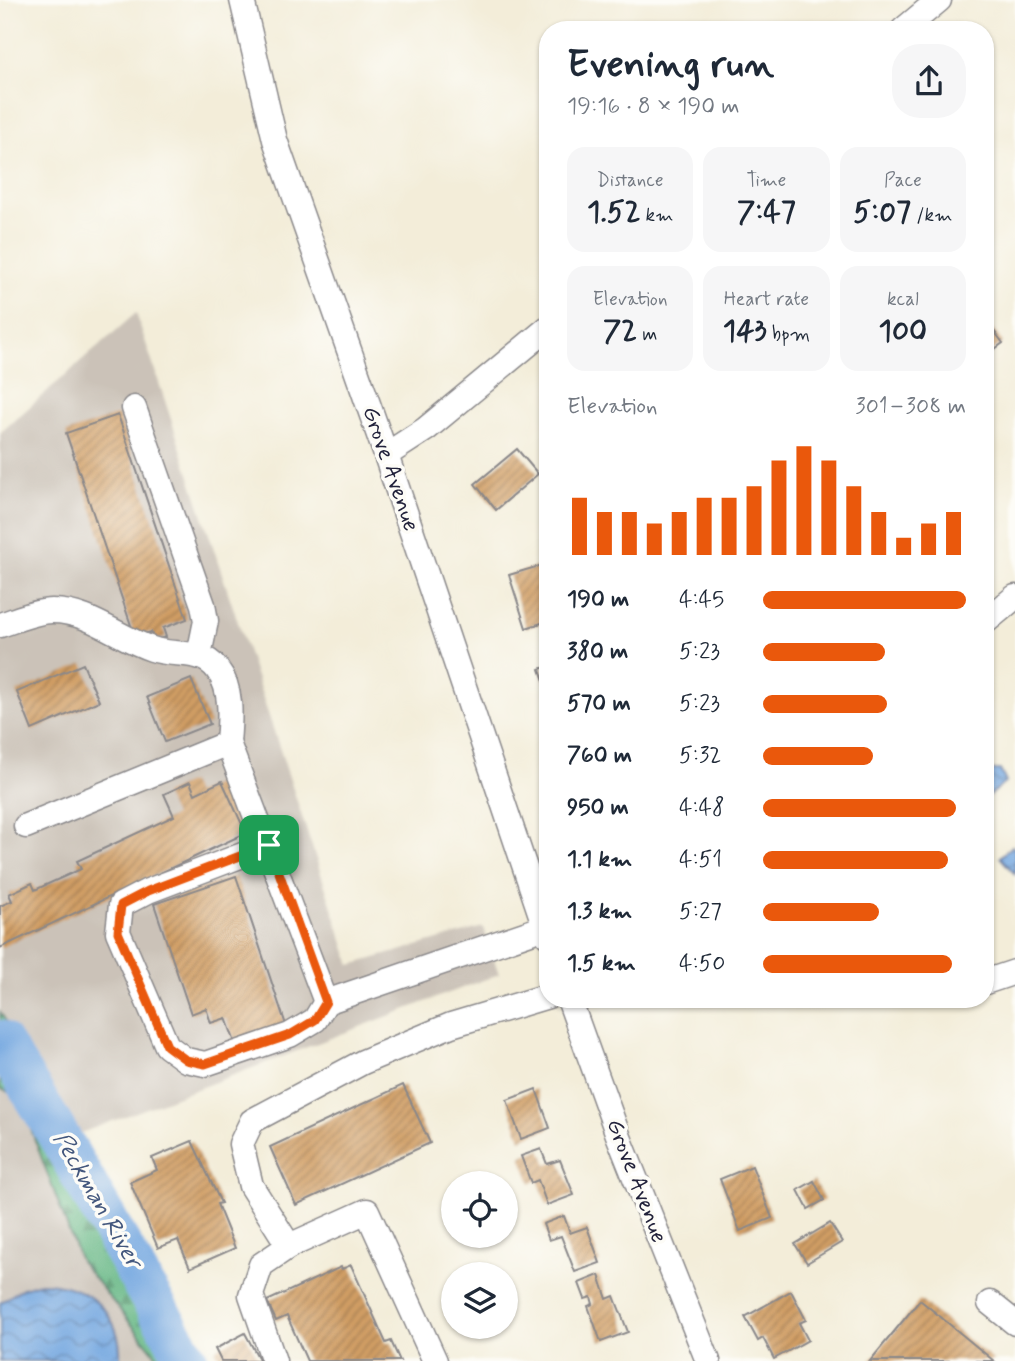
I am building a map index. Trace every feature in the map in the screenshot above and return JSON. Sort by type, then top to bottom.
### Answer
[{"type":"street","name":"Grove Avenue","points":[[242,0],[275,140],[386,455],[539,906]]},
{"type":"street","points":[[914,21],[939,0]]},
{"type":"street","points":[[386,455],[426,429],[539,335]]},
{"type":"street","points":[[134,408],[204,605],[206,621],[199,655]]},
{"type":"street","points":[[994,614],[1015,597]]},
{"type":"street","points":[[0,625],[51,610],[82,616],[132,643],[162,652],[199,655],[218,670],[230,703],[228,743],[269,845],[326,1002]]},
{"type":"street","points":[[26,826],[228,743]]},
{"type":"street","points":[[269,845],[148,891],[121,905],[118,932],[167,1046],[186,1060],[205,1064],[290,1035],[315,1020],[326,1002],[539,933]]},
{"type":"street","points":[[994,979],[1015,972]]},
{"type":"street","points":[[289,1246],[251,1185],[241,1144],[252,1121],[375,1057],[450,1025],[539,999]]},
{"type":"street","name":"Grove Avenue","points":[[572,1008],[618,1135],[709,1361]]},
{"type":"street","points":[[274,1361],[251,1295],[261,1265],[289,1246],[367,1211],[435,1361]]},
{"type":"street","points":[[990,1303],[1015,1323]]},
{"type":"shaded area","points":[[136,313],[351,965],[483,927],[499,974],[73,1136],[0,1022],[0,433]]},
{"type":"shaded area","points":[[0,1089],[18,1095],[80,1261],[161,1361],[0,1361]]},
{"type":"green space","points":[[0,1012],[87,1146],[142,1253],[206,1361],[161,1361],[80,1261],[18,1095],[0,1089]]},
{"type":"water","points":[[994,770],[1000,770],[1006,782],[994,792]]},
{"type":"water","points":[[1012,846],[1015,849],[1015,874],[1000,857]]},
{"type":"water","points":[[40,1283],[72,1288],[98,1304],[115,1329],[120,1361],[0,1361],[0,1303],[23,1288]]},
{"type":"building","points":[[994,331],[1003,343],[994,350]]},
{"type":"building","points":[[118,415],[187,619],[163,628],[166,637],[154,641],[151,632],[135,637],[66,433]]},
{"type":"building","points":[[517,449],[538,474],[496,510],[475,484]]},
{"type":"building","points":[[539,566],[539,624],[526,628],[509,575]]},
{"type":"building","points":[[83,664],[99,701],[32,730],[17,692]]},
{"type":"building","points":[[191,679],[210,724],[165,742],[147,697]]},
{"type":"building","points":[[222,781],[246,833],[0,948],[0,906],[12,901],[9,894],[32,883],[35,890],[81,869],[77,861],[174,816],[164,794],[190,782],[195,794]]},
{"type":"building","points":[[236,876],[287,1028],[236,1045],[226,1018],[211,1023],[206,1008],[191,1014],[154,904]]},
{"type":"building","points":[[403,1085],[430,1143],[296,1205],[270,1147]]},
{"type":"building","points":[[536,1089],[550,1128],[521,1139],[507,1100]]},
{"type":"building","points":[[192,1141],[221,1203],[217,1204],[235,1248],[190,1268],[178,1240],[158,1248],[130,1182],[157,1170],[152,1158]]},
{"type":"building","points":[[541,1149],[547,1164],[560,1160],[574,1195],[547,1205],[538,1180],[531,1183],[521,1156]]},
{"type":"building","points":[[752,1166],[772,1218],[740,1231],[720,1179]]},
{"type":"building","points":[[814,1181],[824,1200],[808,1209],[798,1190]]},
{"type":"building","points":[[564,1216],[570,1233],[587,1227],[600,1263],[575,1272],[561,1236],[549,1240],[543,1224]]},
{"type":"building","points":[[830,1223],[842,1242],[807,1263],[795,1244]]},
{"type":"building","points":[[351,1265],[386,1343],[391,1341],[400,1361],[307,1361],[287,1316],[276,1321],[267,1301],[341,1267],[342,1269]]},
{"type":"building","points":[[599,1275],[607,1299],[614,1296],[628,1332],[601,1342],[588,1306],[593,1304],[591,1297],[585,1299],[579,1283]]},
{"type":"building","points":[[791,1291],[806,1320],[799,1323],[808,1340],[774,1359],[763,1338],[758,1341],[745,1317]]},
{"type":"building","points":[[920,1300],[994,1361],[870,1361]]},
{"type":"building","points":[[245,1333],[260,1361],[221,1361],[215,1349]]},
{"type":"waterway","name":"Peckman River","points":[[0,1041],[49,1120],[188,1361]]},
{"type":"route","points":[[269,845],[319,975],[326,1002],[315,1020],[290,1035],[205,1064],[186,1060],[167,1046],[118,932],[121,905],[148,891],[269,845]]}]
